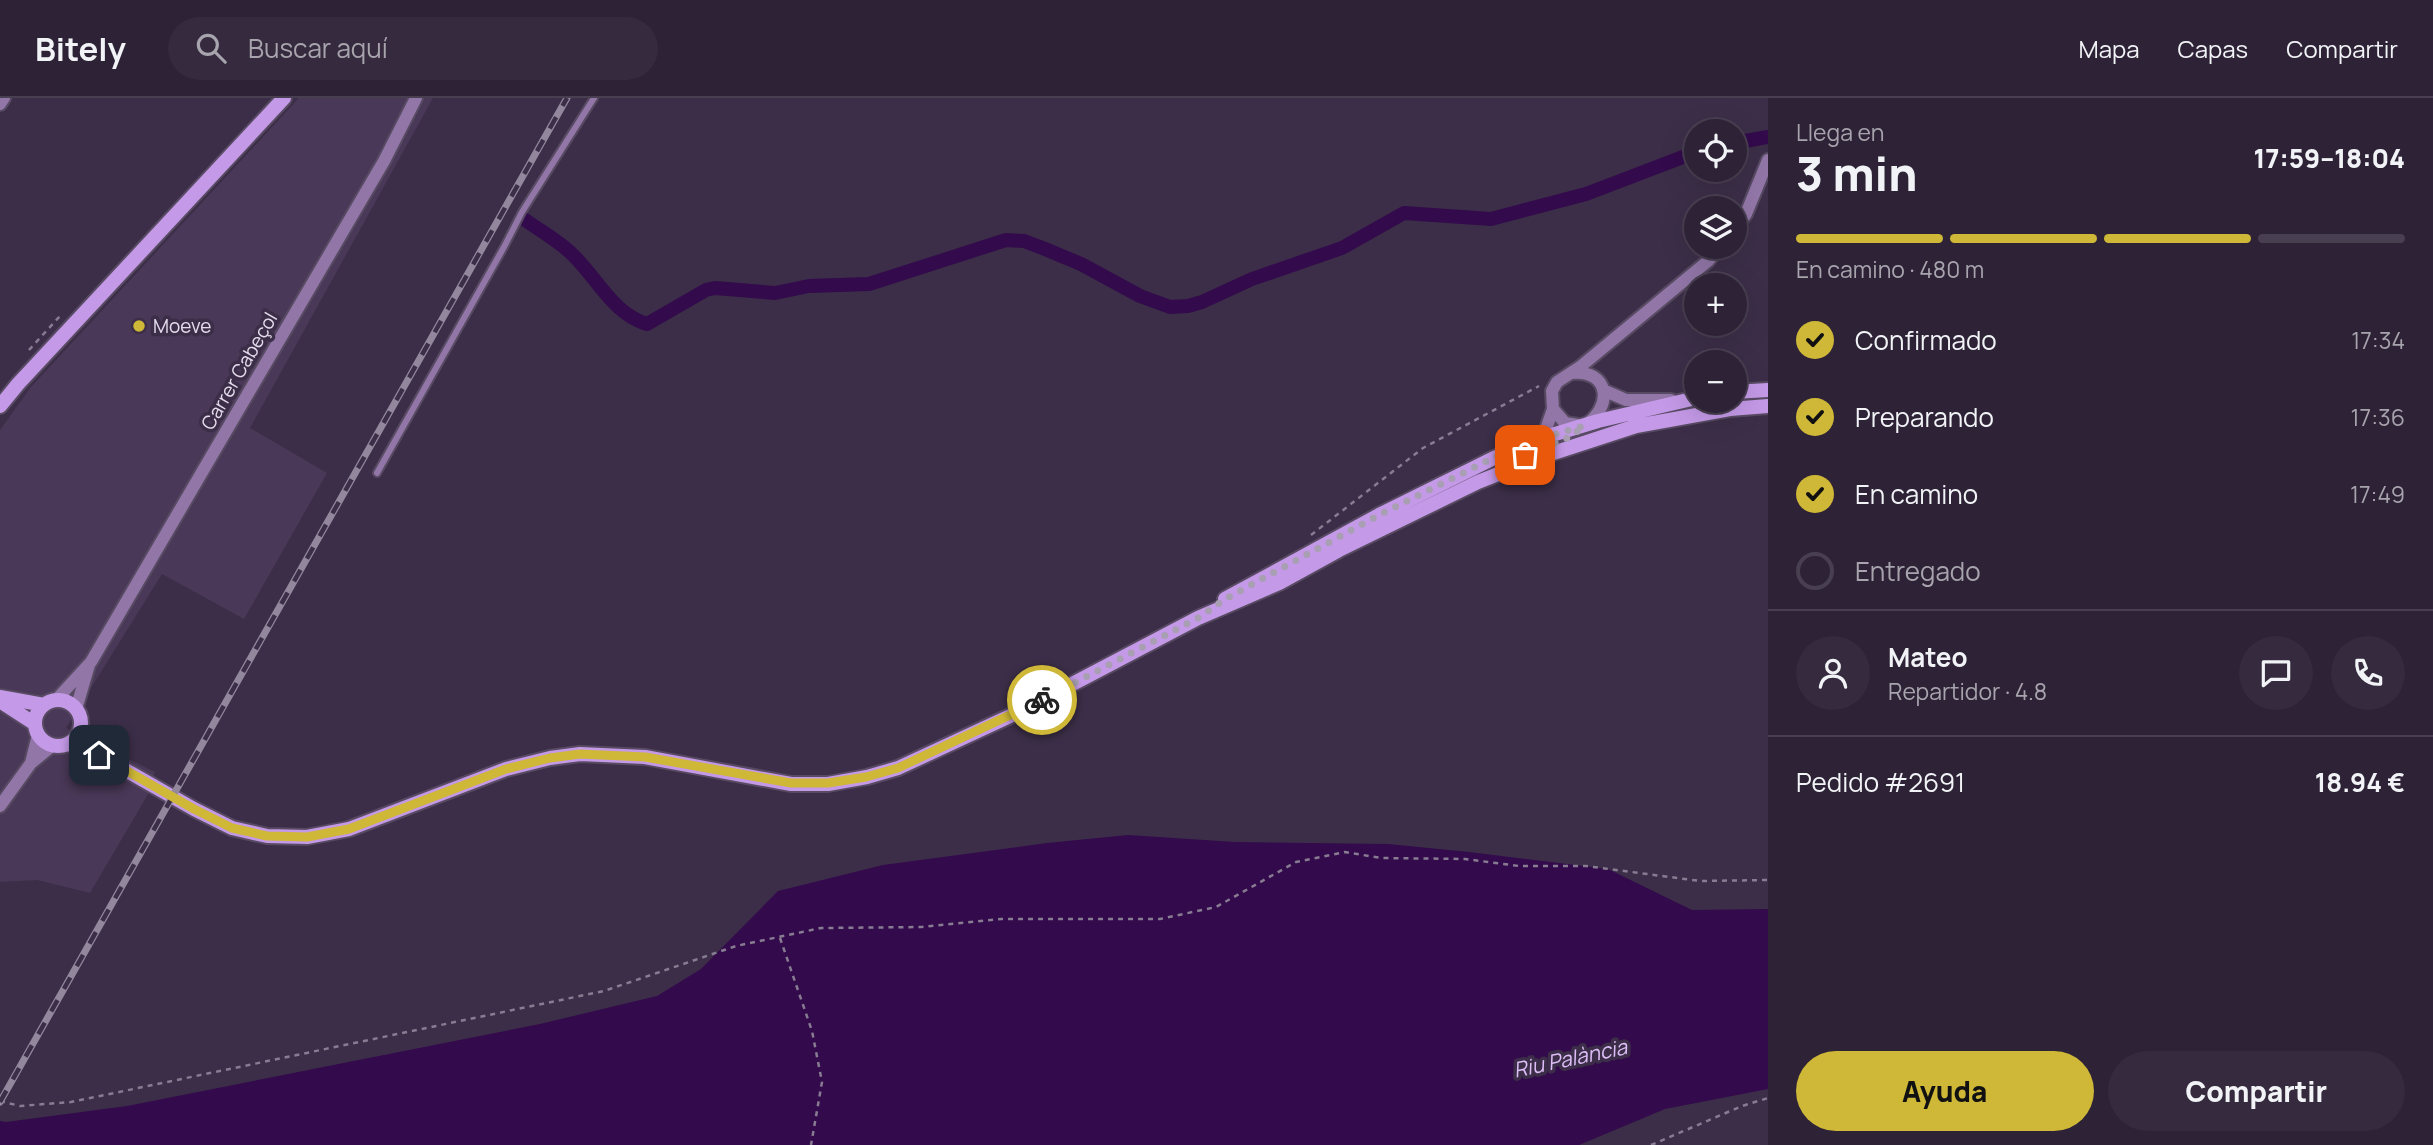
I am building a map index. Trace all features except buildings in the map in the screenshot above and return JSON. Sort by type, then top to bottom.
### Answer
[{"type":"main road","points":[[0,406],[284,98]]},
{"type":"main road","points":[[1747,391],[1768,390]]},
{"type":"main road","points":[[1198,618],[1227,598],[1381,514],[1493,458],[1584,426],[1684,401]]},
{"type":"main road","points":[[1584,426],[1597,429],[1688,408],[1724,403],[1768,405]]},
{"type":"main road","points":[[0,699],[37,729],[45,742],[99,755],[232,828],[267,836],[307,837],[349,829],[506,769],[580,754],[645,757],[778,782],[828,783],[898,768],[1021,711],[1198,618],[1279,583],[1478,482],[1590,440],[1636,426],[1768,405]]},
{"type":"main road","points":[[1373,534],[1426,500],[1502,464],[1570,437],[1584,426]]},
{"type":"main road","points":[[0,699],[67,702],[76,709],[80,728],[76,737],[61,744]]},
{"type":"main road","points":[[37,729],[37,713],[50,702]]},
{"type":"main road","points":[[80,728],[99,755]]},
{"type":"street","points":[[0,104],[4,98]]},
{"type":"street","name":"Carrer Cabeçol","points":[[76,709],[90,662],[384,161],[416,98]]},
{"type":"street","points":[[1747,212],[1768,160]]},
{"type":"street","points":[[1525,445],[1546,429],[1553,410],[1552,391],[1557,382],[1710,259]]},
{"type":"street","points":[[1553,410],[1566,423],[1584,426],[1598,416],[1604,401],[1603,390],[1590,369],[1592,355]]},
{"type":"street","points":[[1571,373],[1588,374],[1595,378]]},
{"type":"street","points":[[1603,390],[1626,400],[1684,398]]},
{"type":"street","name":"Carrer Cabeçol","points":[[50,702],[90,662]]},
{"type":"street","points":[[31,763],[37,729]]},
{"type":"street","points":[[0,806],[31,763],[61,744]]},
{"type":"lane","points":[[377,474],[522,212],[594,98]]},
{"type":"path","points":[[1305,540],[1423,448],[1532,391]]},
{"type":"path","points":[[0,1101],[19,1106],[71,1102],[590,994],[736,946],[821,928],[922,927],[1001,919],[1160,919],[1216,907],[1296,862],[1345,852],[1381,858],[1465,859],[1519,866],[1586,866],[1700,881],[1768,880]]},
{"type":"path","points":[[780,937],[812,1031],[822,1082],[811,1145]]},
{"type":"path","points":[[1651,1145],[1742,1106],[1768,1098]]},
{"type":"shaded area","points":[[299,98],[433,98],[250,428],[327,473],[244,619],[162,574],[66,728],[155,772],[147,796],[90,893],[37,880],[0,882],[0,430],[31,387]]},
{"type":"water","name":"Riu Palància","points":[[1128,835],[1235,842],[1388,844],[1469,852],[1608,869],[1692,910],[1768,909],[1768,1089],[1665,1109],[1579,1145],[0,1145],[0,1121],[127,1106],[540,1024],[657,996],[701,969],[778,891],[883,865]]},
{"type":"waterway","points":[[1747,141],[1768,137]]},
{"type":"waterway","points":[[524,219],[567,250],[624,312],[647,324],[706,290],[715,288],[775,293],[809,286],[869,284],[1006,240],[1024,241],[1045,249],[1081,264],[1140,296],[1170,307],[1202,302],[1252,279],[1342,248],[1404,213],[1491,219],[1586,194],[1684,157]]},
{"type":"railway","points":[[0,1102],[567,98]]},
{"type":"way so far","points":[[1042,700],[1198,618],[1227,598],[1447,480],[1542,438],[1584,426],[1570,437],[1525,455]]},
{"type":"place","name":"Moeve","points":[[139,326]]},
{"type":"route","points":[[99,755],[232,828],[267,836],[307,837],[349,829],[506,769],[580,754],[645,757],[791,783],[828,783],[866,777],[898,768],[1042,700]]}]
